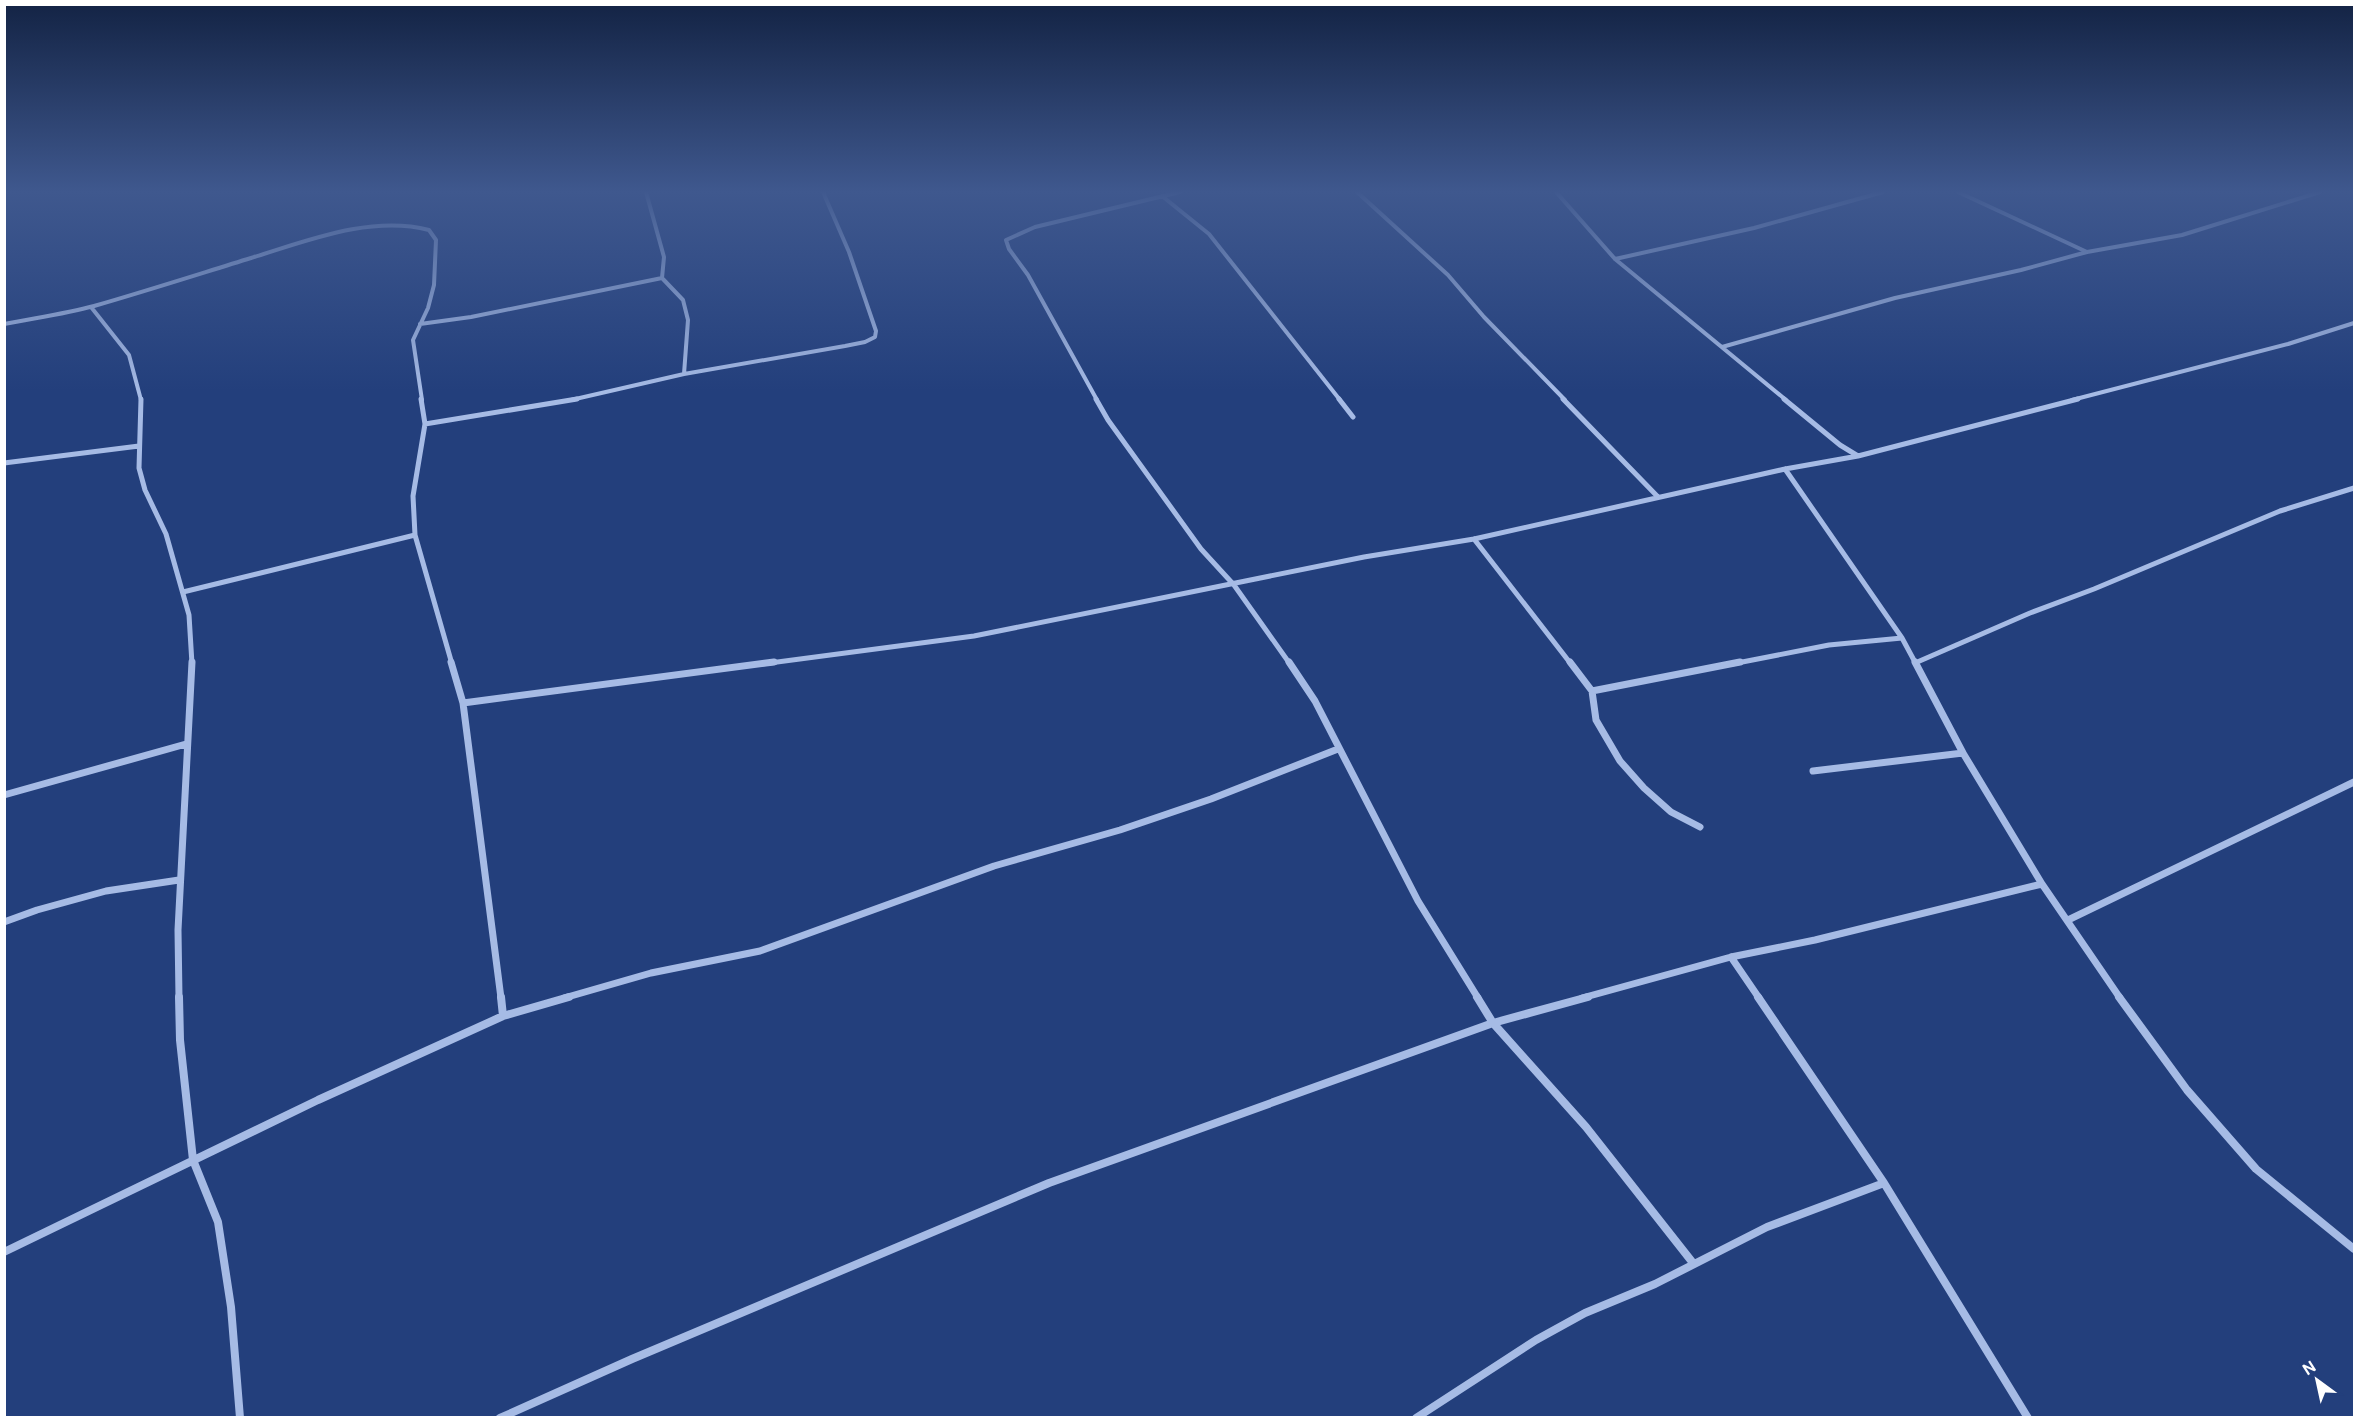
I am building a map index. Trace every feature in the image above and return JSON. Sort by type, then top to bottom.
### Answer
[{"type":"street","points":[[4,324],[91,307],[250,258]]},
{"type":"street","points":[[435,258],[434,285],[413,340],[425,424],[413,496],[415,535],[463,703],[503,1016]]},
{"type":"street","points":[[664,258],[662,278],[683,300],[688,320],[684,374]]},
{"type":"street","points":[[425,424],[559,403],[684,374],[866,342],[875,337],[876,331],[851,258]]},
{"type":"street","points":[[1016,258],[1028,275],[1108,420],[1201,549],[1234,585],[1269,632],[1315,701],[1418,901],[1493,1023],[1586,1127],[1693,1263]]},
{"type":"street","points":[[1230,258],[1353,417]]},
{"type":"street","points":[[1430,258],[1658,497]]},
{"type":"street","points":[[1722,347],[1895,298],[2064,258]]},
{"type":"street","points":[[1615,259],[1840,445],[1858,456]]},
{"type":"street","points":[[420,324],[471,317],[662,278]]},
{"type":"street","points":[[91,307],[129,355],[142,404],[139,468],[145,490],[166,534],[189,615],[192,664],[186,744],[186,812],[179,880],[180,1040],[193,1160],[218,1222],[231,1307],[240,1418]]},
{"type":"street","points":[[463,703],[974,636],[1364,557],[1474,539],[1785,469],[1858,456],[2288,344],[2355,323]]},
{"type":"street","points":[[4,463],[139,447]]},
{"type":"street","points":[[1785,469],[1902,638],[1963,753],[2042,884],[2118,997],[2187,1090],[2256,1169],[2355,1249]]},
{"type":"street","points":[[1915,663],[2039,609],[2094,589],[2280,511],[2355,489]]},
{"type":"street","points":[[183,592],[415,535]]},
{"type":"street","points":[[1474,539],[1592,691],[1596,720],[1620,761],[1644,788],[1671,812],[1700,827]]},
{"type":"street","points":[[1592,691],[1829,645],[1902,638]]},
{"type":"street","points":[[4,795],[186,744]]},
{"type":"street","points":[[4,1252],[318,1100],[503,1016],[651,973],[760,951],[994,866],[1120,830],[1211,799],[1338,749]]},
{"type":"street","points":[[1813,771],[1963,753]]},
{"type":"street","points":[[2068,920],[2355,783]]},
{"type":"street","points":[[4,922],[37,910],[106,891],[179,880]]},
{"type":"street","points":[[500,1418],[632,1359],[1049,1183],[1493,1023],[1731,957],[1815,940],[2042,884]]},
{"type":"street","points":[[1731,957],[1884,1183],[2028,1418]]},
{"type":"street","points":[[1416,1418],[1536,1340],[1585,1313],[1655,1284],[1767,1227],[1884,1183]]}]
